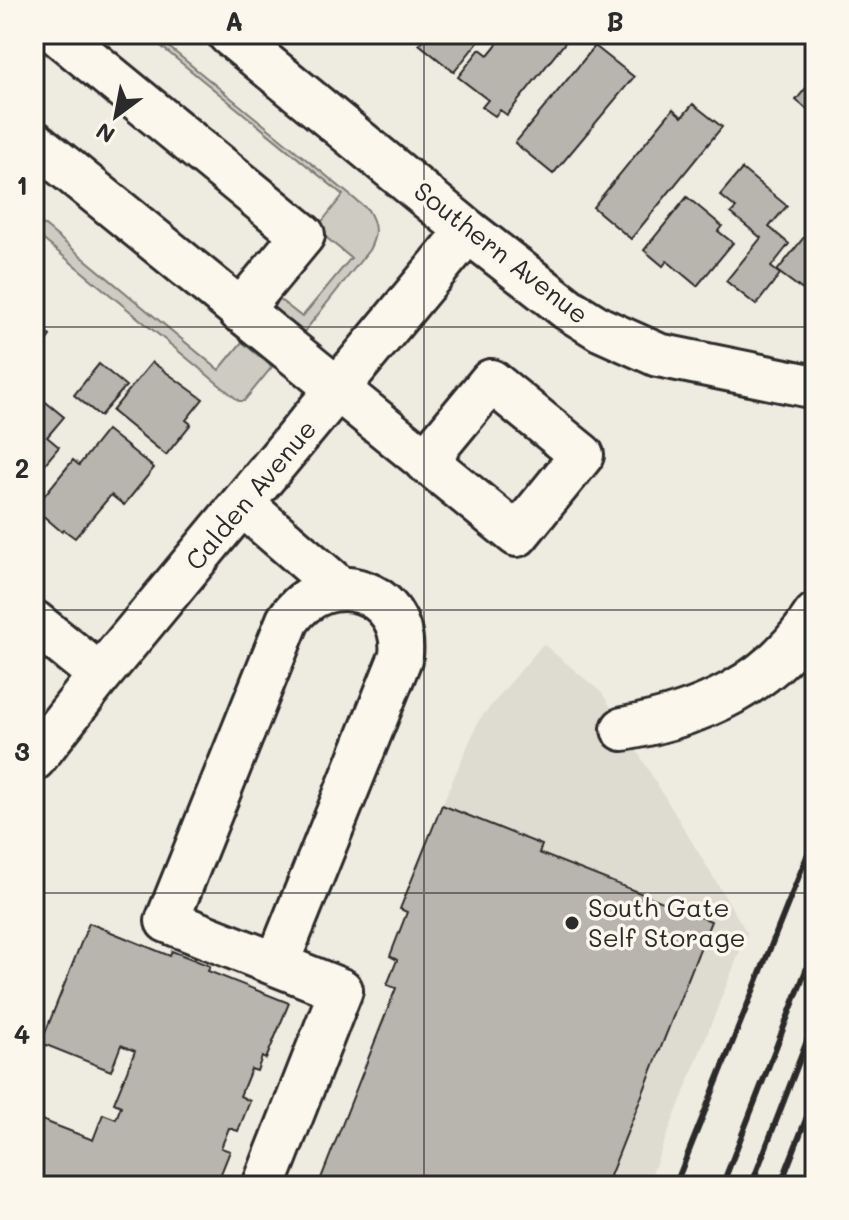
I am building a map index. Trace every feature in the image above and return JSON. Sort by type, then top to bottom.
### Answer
[{"type":"street","points":[[58,34],[303,235],[240,311]]},
{"type":"street","name":"Southern Avenue","points":[[229,34],[468,231],[568,309],[627,343],[658,355],[815,387]]},
{"type":"street","points":[[34,142],[425,461]]},
{"type":"street","name":"Calden Avenue","points":[[34,759],[468,231]]},
{"type":"street","points":[[243,505],[338,587],[372,598],[391,615],[402,638],[401,656],[277,964]]},
{"type":"street","points":[[264,1186],[341,990],[167,921],[288,620],[310,595],[338,587]]},
{"type":"street","points":[[623,729],[672,720],[709,707],[742,688],[781,658],[815,615]]},
{"type":"street","points":[[34,622],[100,675]]},
{"type":"shaded area","points":[[146,34],[153,34],[371,215],[375,230],[369,250],[304,332],[272,306],[279,299],[302,317],[351,258],[316,229],[343,195]]},
{"type":"shaded area","points":[[34,217],[219,370],[242,342],[272,367],[244,401],[239,401],[34,232]]},
{"type":"shaded area","name":"South Gate Self Storage","points":[[543,644],[602,693],[747,933],[647,1186],[318,1186],[396,989],[387,985],[397,960],[390,956],[407,913],[400,909],[442,805],[479,720]]},
{"type":"building","points":[[427,34],[484,34],[454,72],[419,44]]},
{"type":"building","points":[[505,34],[572,34],[507,115],[500,110],[495,116],[482,107],[488,100],[458,77],[480,49],[488,55]]},
{"type":"building","points":[[595,46],[634,77],[553,174],[515,143]]},
{"type":"building","points":[[815,77],[815,116],[796,100]]},
{"type":"building","points":[[693,104],[722,127],[631,239],[593,207],[673,109],[682,117]]},
{"type":"building","points":[[742,169],[787,206],[769,227],[789,244],[771,267],[780,274],[756,305],[726,281],[761,238],[731,213],[736,208],[720,195]]},
{"type":"building","points":[[687,197],[722,226],[718,231],[733,243],[697,286],[667,261],[663,266],[644,250]]},
{"type":"building","points":[[809,231],[815,236],[815,299],[777,271]]},
{"type":"building","points":[[34,323],[50,336],[34,357]]},
{"type":"building","points":[[152,362],[203,399],[186,420],[191,424],[166,455],[112,411]]},
{"type":"building","points":[[99,364],[126,386],[100,416],[74,395]]},
{"type":"building","points":[[42,399],[64,417],[47,437],[59,447],[34,477],[34,410]]},
{"type":"building","points":[[107,430],[154,468],[124,505],[111,495],[75,538],[64,530],[62,532],[34,508],[73,460],[79,465]]},
{"type":"building","name":"South Gate Self Storage","points":[[442,805],[542,845],[539,853],[711,921],[606,1186],[318,1186],[396,988],[387,985],[397,960],[390,956],[407,912],[400,909]]},
{"type":"building","points":[[89,923],[170,956],[172,951],[210,966],[208,971],[289,1003],[266,1059],[262,1057],[257,1071],[251,1069],[240,1096],[250,1101],[238,1131],[229,1128],[221,1148],[230,1151],[216,1186],[206,1183],[205,1186],[34,1186],[34,1117],[93,1140],[103,1114],[116,1119],[121,1106],[114,1103],[135,1051],[121,1045],[111,1071],[41,1043]]},
{"type":"railway","points":[[675,1186],[815,836]]},
{"type":"railway","points":[[722,1186],[815,947]]},
{"type":"railway","points":[[751,1186],[815,1020]]},
{"type":"railway","points":[[780,1186],[815,1096]]},
{"type":"place","name":"South Gate Self Storage","points":[[572,923]]}]
